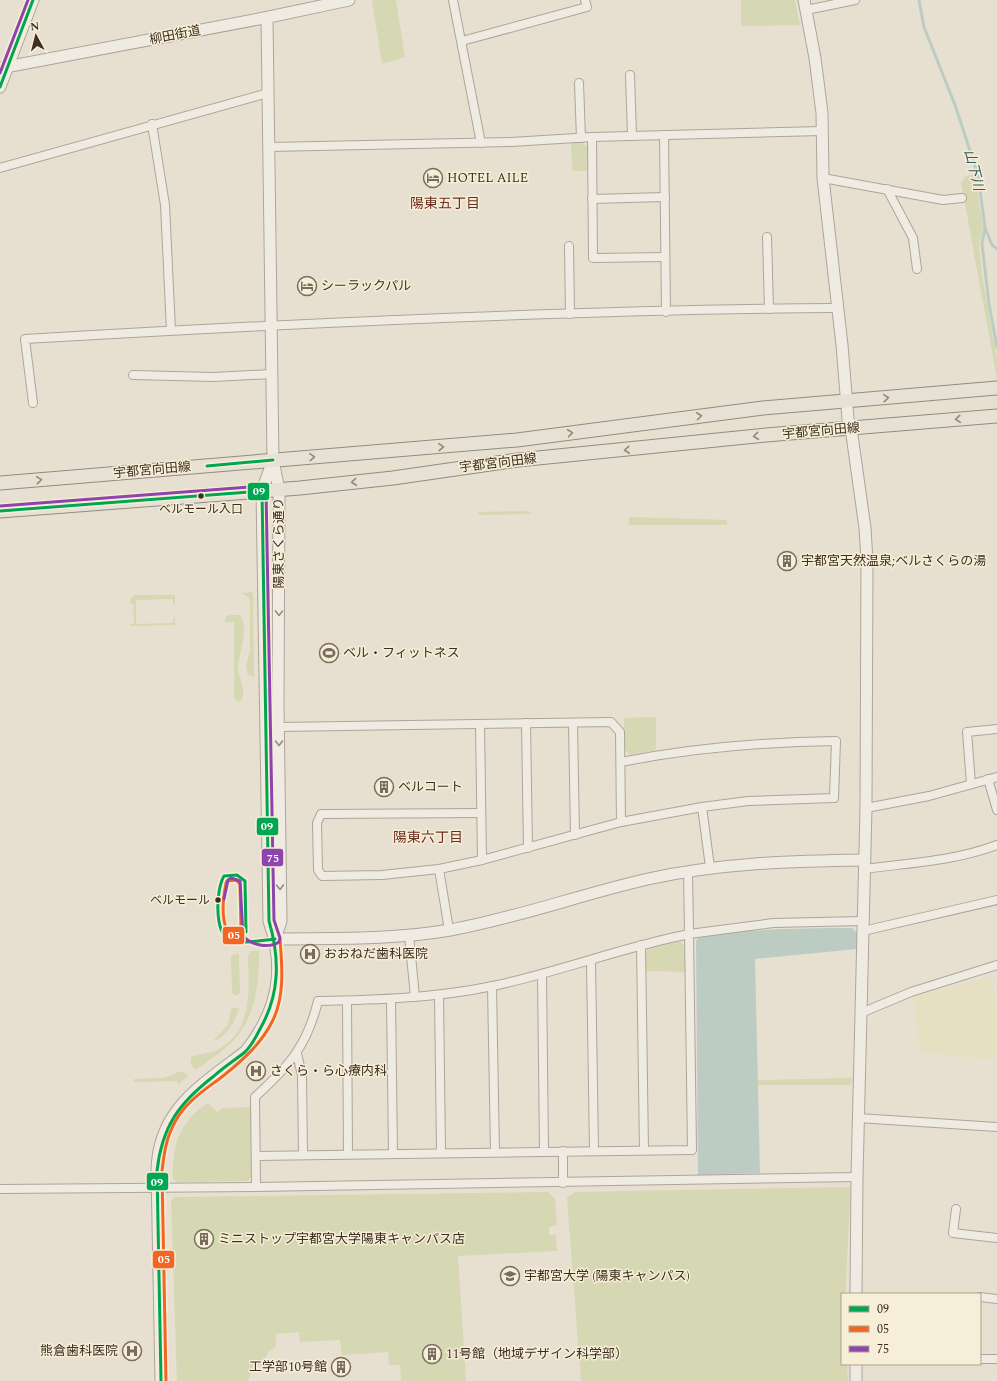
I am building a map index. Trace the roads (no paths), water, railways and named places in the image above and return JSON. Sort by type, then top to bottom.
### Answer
[{"type":"main road","name":"宇都宮向田線","points":[[0,483],[517,440],[763,408],[997,388]]},
{"type":"main road","name":"宇都宮向田線","points":[[0,510],[279,490],[392,478],[518,460],[851,428],[997,416]]},
{"type":"street","points":[[0,87],[4,67],[34,0]]},
{"type":"street","name":"柳田街道","points":[[4,67],[266,18],[349,0]]},
{"type":"street","points":[[453,0],[481,143]]},
{"type":"street","points":[[462,41],[587,7],[585,0]]},
{"type":"street","points":[[855,0],[805,5],[815,58],[822,113],[823,178],[836,308],[842,345],[848,419],[851,428],[866,544],[866,808],[858,1118],[856,1293]]},
{"type":"street","points":[[266,18],[273,460]]},
{"type":"street","points":[[630,75],[632,136]]},
{"type":"street","points":[[579,83],[581,138]]},
{"type":"street","points":[[0,168],[152,124],[268,93]]},
{"type":"street","points":[[152,124],[165,205],[172,330]]},
{"type":"street","points":[[269,146],[481,143],[592,137],[822,131]]},
{"type":"street","points":[[664,135],[666,312]]},
{"type":"street","points":[[592,137],[593,258],[665,257]]},
{"type":"street","points":[[823,178],[943,200],[962,198]]},
{"type":"street","points":[[887,190],[913,238],[918,269]]},
{"type":"street","points":[[592,199],[665,197]]},
{"type":"street","points":[[767,237],[769,309]]},
{"type":"street","points":[[569,246],[570,314]]},
{"type":"street","points":[[33,404],[25,339],[172,330],[570,314],[836,308]]},
{"type":"street","points":[[133,375],[213,377],[272,374]]},
{"type":"street","name":"陽東さくら通り","points":[[273,460],[279,490],[281,921],[275,939]]},
{"type":"street","name":"陽東さくら通り","points":[[161,1381],[157,1155],[161,1140],[176,1110],[193,1091],[246,1051],[268,1019],[273,1007],[277,984],[275,939],[269,921],[262,491],[273,460]]},
{"type":"street","points":[[279,727],[611,722],[620,732],[622,822]]},
{"type":"street","points":[[526,723],[528,848]]},
{"type":"street","points":[[573,723],[575,835]]},
{"type":"street","points":[[480,724],[482,860]]},
{"type":"street","points":[[971,784],[967,732],[997,729]]},
{"type":"street","points":[[481,813],[321,814],[316,823],[318,870],[322,876],[382,875],[439,869],[482,860],[622,822],[702,806],[748,801],[834,798],[836,741],[746,744],[657,755],[621,762]]},
{"type":"street","points":[[866,808],[929,796],[997,777]]},
{"type":"street","points":[[988,779],[997,810]]},
{"type":"street","points":[[702,806],[710,867]]},
{"type":"street","points":[[275,939],[409,935],[449,930],[516,916],[603,891],[710,867],[763,862],[864,864],[952,858],[981,851],[997,845]]},
{"type":"street","points":[[439,869],[449,930]]},
{"type":"street","points":[[256,1156],[441,1152],[692,1150],[688,871]]},
{"type":"street","points":[[256,1187],[255,1096],[280,1074],[297,1054],[313,1023],[318,1001],[415,997],[492,986],[542,975],[641,945],[690,934],[773,923],[863,926],[997,900]]},
{"type":"street","points":[[409,935],[415,997]]},
{"type":"street","points":[[641,945],[644,1150]]},
{"type":"street","points":[[591,961],[594,1150]]},
{"type":"street","points":[[861,1013],[911,992],[997,965]]},
{"type":"street","points":[[542,975],[544,1151]]},
{"type":"street","points":[[492,986],[495,1152]]},
{"type":"street","points":[[439,994],[441,1152]]},
{"type":"street","points":[[391,999],[393,1153]]},
{"type":"street","points":[[347,1000],[348,1154]]},
{"type":"street","points":[[297,1054],[302,1075],[303,1155]]},
{"type":"street","points":[[858,1118],[997,1127]]},
{"type":"street","points":[[562,1151],[563,1183]]},
{"type":"street","points":[[0,1189],[563,1183],[857,1177]]},
{"type":"street","points":[[956,1209],[953,1233],[997,1238]]},
{"type":"street","points":[[981,1297],[997,1298]]},
{"type":"street","points":[[981,1359],[997,1359]]},
{"type":"street","points":[[856,1365],[856,1381]]},
{"type":"waterway","name":"山下川","points":[[919,0],[924,27],[955,105],[978,175],[985,228],[982,244],[989,304],[997,347]]},
{"type":"waterway","points":[[985,228],[992,245],[997,249]]},
{"type":"place","name":"HOTEL AILE","points":[[433,178]]},
{"type":"place","name":"シーラックパル","points":[[307,286]]},
{"type":"place","name":"ベルモール入口","points":[[201,496]]},
{"type":"place","name":"宇都宮天然温泉;ベルさくらの湯","points":[[787,561]]},
{"type":"place","name":"ベル・フィットネス","points":[[329,653]]},
{"type":"place","name":"ベルコート","points":[[384,787]]},
{"type":"place","name":"ベルモール","points":[[218,900]]},
{"type":"place","name":"おおねだ歯科医院","points":[[310,954]]},
{"type":"place","name":"さくら・ら心療内科","points":[[256,1071]]},
{"type":"place","name":"ミニストップ宇都宮大学陽東キャンパス店","points":[[204,1239]]},
{"type":"place","name":"宇都宮大学 (陽東キャンパス)","points":[[510,1276]]},
{"type":"place","name":"熊倉歯科医院","points":[[132,1351]]},
{"type":"place","name":"11号館（地域デザイン科学部）","points":[[432,1354]]},
{"type":"place","name":"工学部10号館","points":[[341,1367]]},
{"type":"district","name":"陽東五丁目","points":[[445,203]]},
{"type":"district","name":"陽東六丁目","points":[[428,837]]}]
